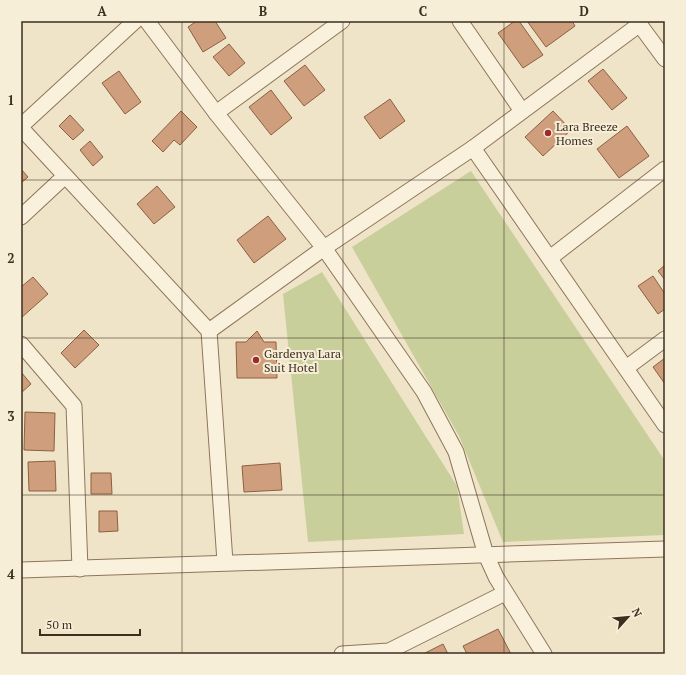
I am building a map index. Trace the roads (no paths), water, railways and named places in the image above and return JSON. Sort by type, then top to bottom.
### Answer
[{"type":"street","points":[[135,21],[21,127],[209,331],[225,562]]},
{"type":"street","points":[[147,21],[216,113],[324,248],[424,392],[456,452],[486,555],[496,577],[544,654]]},
{"type":"street","points":[[216,113],[342,21]]},
{"type":"street","points":[[460,21],[522,111]]},
{"type":"street","points":[[209,331],[324,248],[473,148],[638,22],[662,50]]},
{"type":"street","points":[[473,148],[665,425]]},
{"type":"street","points":[[550,258],[665,169]]},
{"type":"street","points":[[21,217],[65,176]]},
{"type":"street","points":[[626,368],[665,339]]},
{"type":"street","points":[[21,344],[74,406],[80,569]]},
{"type":"street","points":[[21,570],[665,548]]},
{"type":"street","points":[[342,654],[390,653],[505,593]]},
{"type":"place","name":"Lara Breeze Homes","points":[[548,133]]},
{"type":"place","name":"Gardenya Lara Suit Hotel","points":[[256,360]]}]
